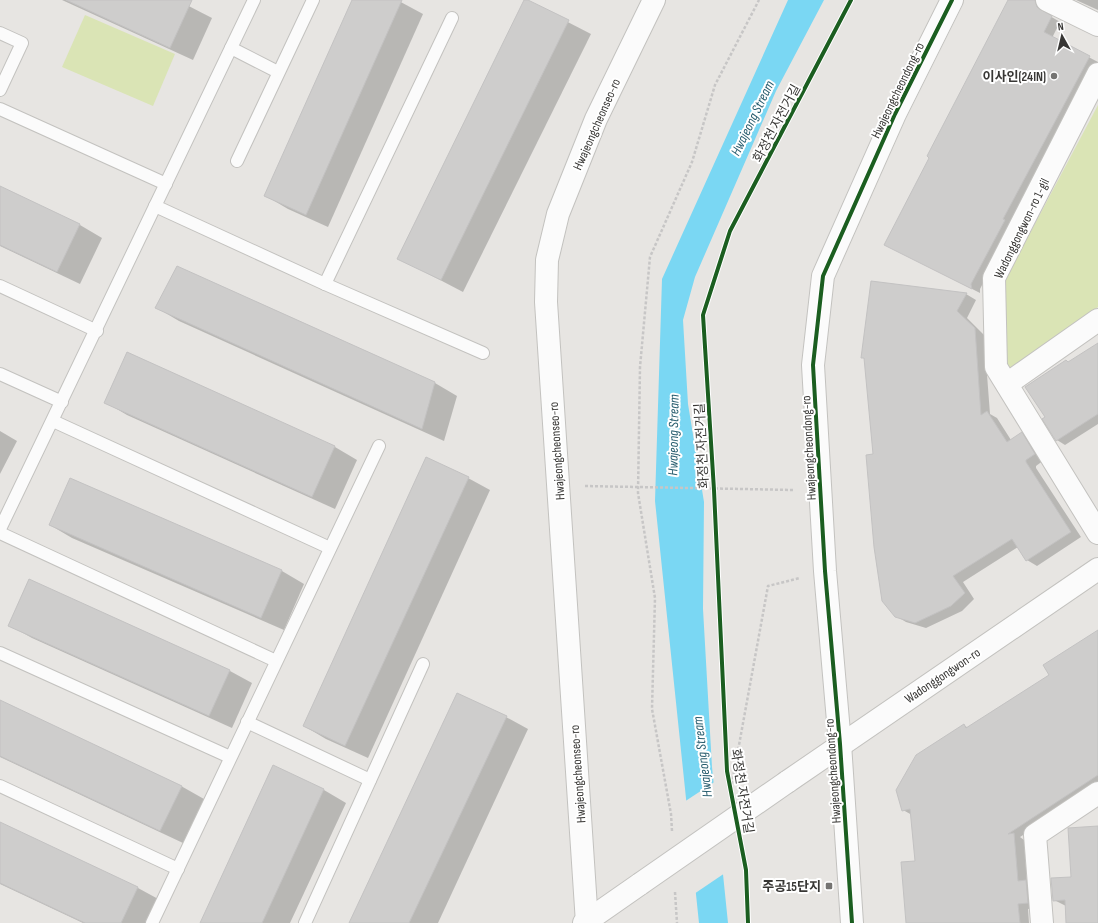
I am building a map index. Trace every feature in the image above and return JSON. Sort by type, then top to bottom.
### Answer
[{"type":"street","name":"Hwajeongcheonseo-ro","points":[[586,922],[546,302],[547,260],[558,214],[596,119],[654,0]]},
{"type":"street","name":"Hwajeongcheondong-ro","points":[[852,923],[840,744],[825,571],[813,365],[823,276],[895,114],[952,0]]},
{"type":"street","points":[[1047,0],[1098,25]]},
{"type":"street","name":"Wadonggongwon-ro 1-gil","points":[[1098,74],[994,278],[996,367],[1098,532]]},
{"type":"street","points":[[1006,384],[1098,320]]},
{"type":"street","name":"Wadonggongwon-ro","points":[[586,922],[840,744],[1098,569]]},
{"type":"street","points":[[1042,923],[1035,835],[1098,793]]},
{"type":"lane","points":[[0,529],[97,331],[254,0]]},
{"type":"lane","points":[[236,161],[313,0]]},
{"type":"lane","points":[[325,284],[452,18]]},
{"type":"lane","points":[[0,33],[22,43],[0,90]]},
{"type":"lane","points":[[231,48],[278,72]]},
{"type":"lane","points":[[0,109],[166,184]]},
{"type":"lane","points":[[155,206],[325,284],[483,353]]},
{"type":"lane","points":[[0,286],[97,331]]},
{"type":"lane","points":[[0,374],[62,402]]},
{"type":"lane","points":[[53,421],[330,548]]},
{"type":"lane","points":[[152,923],[379,446]]},
{"type":"lane","points":[[0,533],[276,661]]},
{"type":"lane","points":[[0,653],[230,757]]},
{"type":"lane","points":[[305,923],[423,664]]},
{"type":"lane","points":[[247,722],[370,780]]},
{"type":"lane","points":[[0,786],[178,869]]},
{"type":"path","points":[[672,837],[671,814],[652,709],[655,598],[638,486],[640,367],[650,257],[692,162],[715,85],[759,0]]},
{"type":"path","points":[[558,486],[638,486],[714,492],[820,490]]},
{"type":"path","points":[[731,791],[768,586],[825,571]]},
{"type":"path","points":[[675,884],[677,923]]},
{"type":"green space","points":[[85,15],[175,54],[153,106],[62,67]]},
{"type":"green space","points":[[1098,105],[1098,307],[1007,373],[1004,282]]},
{"type":"water","name":"Hwajeong Stream","points":[[788,0],[824,0],[776,91],[695,277],[683,320],[688,404],[704,502],[703,609],[712,767],[728,923],[699,923],[655,501],[662,279]]},
{"type":"pier","points":[[716,781],[725,873],[694,894],[684,802]]},
{"type":"building","points":[[66,0],[192,0],[170,48]]},
{"type":"building","points":[[352,0],[402,0],[306,215],[264,196]]},
{"type":"building","points":[[524,0],[528,0],[569,20],[441,280],[397,259]]},
{"type":"building","points":[[1008,0],[1035,0],[1037,7],[1052,16],[1044,32],[1090,56],[1003,219],[1005,220],[971,284],[972,289],[884,245],[929,158],[927,156]]},
{"type":"building","points":[[0,186],[80,224],[57,272],[0,245]]},
{"type":"building","points":[[177,266],[435,382],[422,429],[155,308]]},
{"type":"building","points":[[871,281],[967,293],[957,311],[975,328],[981,415],[987,411],[1007,442],[1022,432],[1035,454],[1026,460],[1026,462],[1071,532],[1026,561],[1012,539],[953,576],[965,593],[951,606],[915,623],[895,617],[882,601],[874,547],[866,455],[873,454],[864,358],[861,358]]},
{"type":"building","points":[[1098,343],[1098,414],[1056,441],[1042,419],[1045,417],[1025,387],[1066,360],[1068,362]]},
{"type":"building","points":[[127,352],[335,446],[312,497],[104,403]]},
{"type":"building","points":[[426,457],[469,477],[345,746],[303,726]]},
{"type":"building","points":[[70,478],[282,570],[261,618],[49,525]]},
{"type":"building","points":[[29,579],[230,670],[209,716],[8,626]]},
{"type":"building","points":[[1098,630],[1098,775],[1008,834],[1014,833],[1018,881],[1026,880],[1028,903],[1018,904],[1020,923],[906,923],[901,862],[915,861],[910,809],[902,811],[896,790],[916,755],[964,724],[966,728],[1049,675],[1043,665]]},
{"type":"building","points":[[457,693],[507,716],[409,923],[349,923]]},
{"type":"building","points":[[0,700],[182,786],[160,831],[0,756]]},
{"type":"building","points":[[273,765],[324,789],[262,923],[200,923]]},
{"type":"building","points":[[0,822],[138,887],[121,923],[85,923],[0,883]]},
{"type":"building","points":[[1098,826],[1098,923],[1066,923],[1065,900],[1053,901],[1051,878],[1071,877],[1068,828]]},
{"type":"cycle path","name":"화정천 자전거길","points":[[748,923],[746,870],[727,771],[714,490],[703,315],[730,231],[851,0]]},
{"type":"cycle path","points":[[852,923],[840,744],[825,571],[813,365],[823,276],[895,114],[952,0]]},
{"type":"place","name":"이사인(24IN)","points":[[1054,76]]},
{"type":"place","name":"주공15단지","points":[[829,886]]}]
